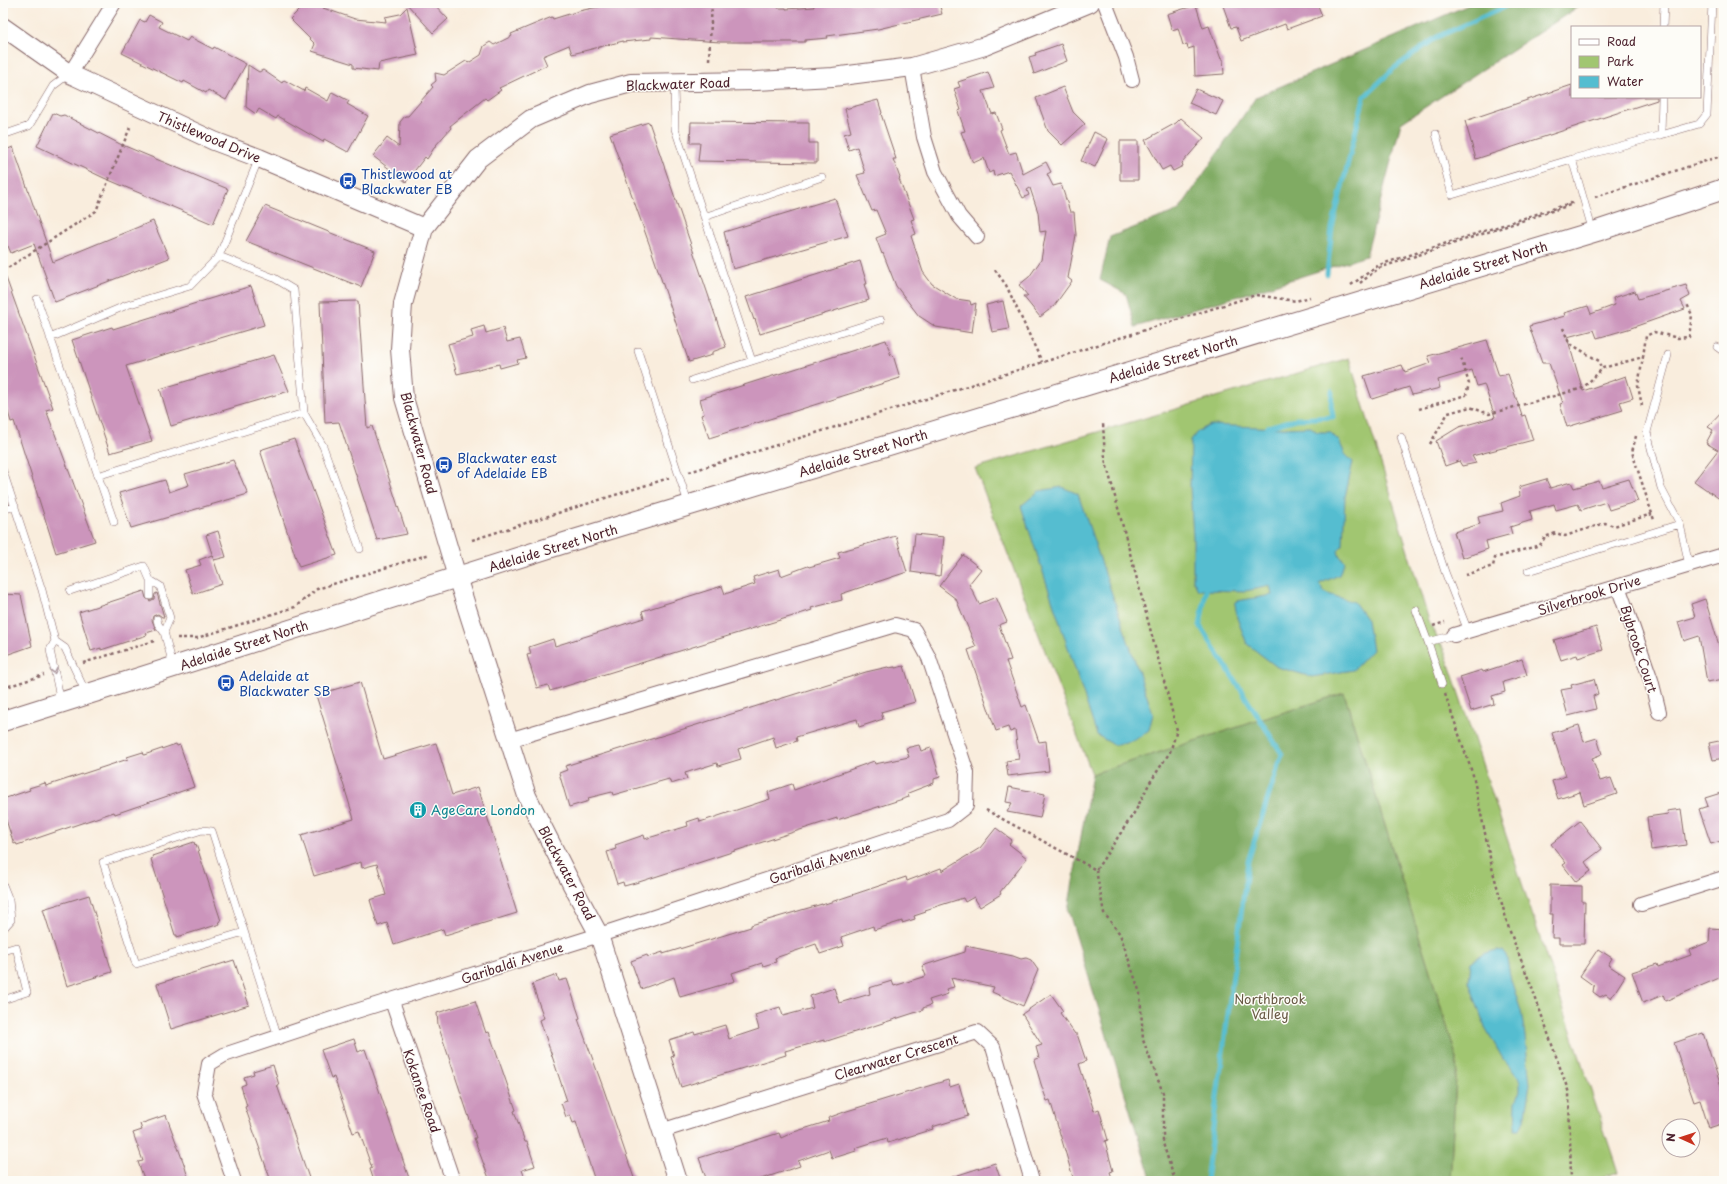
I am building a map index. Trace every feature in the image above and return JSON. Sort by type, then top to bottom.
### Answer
[{"type":"main road","name":"Adelaide Street North","points":[[3,721],[457,577],[1593,232],[1724,189]]},
{"type":"street","points":[[70,74],[114,3]]},
{"type":"street","name":"Blackwater Road","points":[[678,1181],[661,1132],[599,935],[527,796],[457,577],[404,398],[400,349],[403,304],[424,228],[478,159],[531,119],[590,94],[631,83],[756,82],[833,77],[912,67],[985,46],[1090,3]]},
{"type":"street","points":[[1105,3],[1126,57],[1132,80]]},
{"type":"street","name":"Thistlewood Drive","points":[[3,27],[70,74],[214,141],[259,158],[424,228]]},
{"type":"street","points":[[912,67],[924,138],[935,172],[959,216],[977,237]]},
{"type":"street","name":"Silverbrook Drive","points":[[1454,635],[1724,555]]},
{"type":"street","name":"Bybrook Court","points":[[1618,586],[1651,680],[1659,712]]},
{"type":"street","name":"Garibaldi Avenue","points":[[234,1181],[204,1093],[209,1064],[224,1055],[599,935],[948,820],[966,806],[967,773],[929,658],[914,630],[895,625],[509,740]]},
{"type":"street","points":[[1641,904],[1724,878]]},
{"type":"street","name":"Kokanee Road","points":[[392,1001],[452,1181]]},
{"type":"street","name":"Clearwater Crescent","points":[[661,1132],[977,1032],[993,1047],[1032,1181]]},
{"type":"lane","points":[[1663,26],[1664,3]]},
{"type":"lane","points":[[1436,134],[1452,195],[1572,159],[1699,124],[1707,114],[1712,3]]},
{"type":"lane","points":[[3,135],[29,126],[53,86],[70,74]]},
{"type":"lane","points":[[674,82],[675,129],[752,360]]},
{"type":"lane","points":[[1661,135],[1662,98]]},
{"type":"lane","points":[[50,338],[127,305],[190,286],[219,256],[259,158]]},
{"type":"lane","points":[[1572,159],[1593,232]]},
{"type":"lane","points":[[704,217],[822,177]]},
{"type":"lane","points":[[219,256],[274,278],[294,290],[304,414],[322,446],[360,549]]},
{"type":"lane","points":[[37,299],[114,522]]},
{"type":"lane","points":[[692,380],[881,320]]},
{"type":"lane","points":[[1717,347],[1724,352]]},
{"type":"lane","points":[[638,351],[689,506]]},
{"type":"lane","points":[[1668,355],[1647,432],[1661,488],[1680,524],[1690,565]]},
{"type":"lane","points":[[98,476],[304,414]]},
{"type":"lane","points":[[1401,437],[1445,572],[1468,631]]},
{"type":"lane","points":[[3,471],[42,590],[55,641],[65,648],[87,695]]},
{"type":"lane","points":[[3,510],[14,506]]},
{"type":"lane","points":[[1528,572],[1584,552],[1680,524]]},
{"type":"lane","points":[[70,591],[144,566],[150,580],[150,596]]},
{"type":"lane","points":[[150,580],[160,586],[170,618],[165,634]]},
{"type":"lane","points":[[1416,610],[1442,684]]},
{"type":"lane","points":[[157,619],[158,624],[165,634],[174,667]]},
{"type":"lane","points":[[1428,642],[1454,635]]},
{"type":"lane","points":[[55,641],[50,650],[61,703]]},
{"type":"lane","points":[[244,932],[136,964],[102,862],[202,830],[212,831],[278,1037]]},
{"type":"lane","points":[[3,885],[9,900],[11,920],[3,929]]},
{"type":"lane","points":[[3,951],[16,947],[27,992],[3,1000]]},
{"type":"path","points":[[709,60],[712,3]]},
{"type":"path","points":[[3,271],[96,211],[131,125]]},
{"type":"path","points":[[1347,288],[1379,265],[1724,155]]},
{"type":"path","points":[[1354,287],[1379,268],[1584,200]]},
{"type":"path","points":[[995,270],[1006,285],[1042,362]]},
{"type":"path","points":[[472,540],[1256,295],[1296,301],[1311,297]]},
{"type":"path","points":[[1430,444],[1448,413],[1470,407],[1490,414],[1584,388],[1602,368],[1643,357],[1646,336],[1654,332],[1678,338],[1689,337],[1692,315],[1688,304]]},
{"type":"path","points":[[1563,328],[1569,342],[1599,361],[1601,370]]},
{"type":"path","points":[[1419,409],[1466,395],[1469,384],[1461,357]]},
{"type":"path","points":[[1103,423],[1105,459],[1177,730],[1170,752],[1149,784],[1136,810],[1096,870],[1104,913],[1120,934],[1140,993],[1143,1040],[1163,1093],[1163,1143],[1175,1181]]},
{"type":"path","points":[[1465,576],[1493,566],[1495,558],[1540,545],[1545,537],[1556,533],[1566,536],[1605,523],[1614,526],[1652,514]]},
{"type":"path","points":[[73,666],[165,634],[198,638],[212,634],[295,607],[317,589],[430,554]]},
{"type":"path","points":[[1422,630],[1463,616]]},
{"type":"path","points":[[3,688],[54,672]]},
{"type":"path","points":[[1442,684],[1473,775],[1493,872],[1509,929],[1532,988],[1569,1092],[1571,1181]]},
{"type":"path","points":[[986,810],[1096,870]]},
{"type":"green space","points":[[1473,3],[1584,3],[1401,123],[1366,256],[1135,327],[1126,294],[1100,280],[1110,237],[1179,210],[1256,97]]},
{"type":"green space","points":[[1349,358],[1430,624],[1445,652],[1618,1172],[1592,1181],[1450,1181],[1457,1059],[1344,693],[1092,774],[975,468]]},
{"type":"green space","name":"Northbrook Valley","points":[[1344,693],[1457,1059],[1450,1181],[1149,1181],[1150,1175],[1068,910],[1092,774]]},
{"type":"water","points":[[1210,425],[1282,428],[1311,427],[1317,432],[1330,432],[1339,441],[1345,454],[1353,462],[1345,497],[1343,545],[1338,550],[1339,555],[1345,562],[1339,575],[1319,584],[1325,593],[1354,602],[1367,620],[1372,650],[1353,670],[1312,677],[1277,667],[1247,644],[1237,618],[1235,604],[1237,601],[1272,595],[1270,586],[1246,591],[1198,590],[1193,580],[1193,537],[1190,487],[1191,440],[1197,432]]},
{"type":"water","points":[[1062,487],[1078,494],[1153,714],[1149,730],[1135,740],[1114,745],[1097,735],[1021,506],[1039,491]]},
{"type":"water","points":[[1497,950],[1503,951],[1506,955],[1511,980],[1521,1011],[1525,1036],[1530,1084],[1524,1120],[1520,1130],[1515,1130],[1516,1103],[1520,1091],[1518,1077],[1503,1059],[1485,1027],[1469,982],[1471,962],[1483,954]]},
{"type":"building","points":[[306,3],[328,3],[323,8],[355,19],[386,22],[385,17],[400,14],[407,7],[418,55],[379,63],[378,71],[353,68],[353,64],[312,51],[315,44],[290,19]]},
{"type":"building","points":[[406,3],[433,3],[448,19],[433,33]]},
{"type":"building","points":[[617,3],[778,3],[778,8],[786,9],[814,7],[813,3],[939,3],[942,14],[878,29],[827,36],[828,38],[805,40],[805,42],[720,42],[651,37],[651,39],[623,41],[572,54],[569,45],[543,56],[547,65],[499,88],[501,90],[487,100],[485,98],[450,126],[451,128],[436,145],[427,159],[425,157],[406,182],[373,156],[387,138],[399,147],[400,122],[405,116],[408,116],[433,87],[431,85],[436,81],[435,73],[444,75],[466,61],[470,62],[481,55],[484,46],[490,42],[494,45],[512,36],[511,34],[552,17],[553,19],[579,11]]},
{"type":"building","points":[[1222,3],[1317,3],[1322,16],[1287,29],[1285,24],[1241,41],[1236,27],[1231,28]]},
{"type":"building","points":[[1196,5],[1203,28],[1209,26],[1221,59],[1223,59],[1224,74],[1195,76],[1194,47],[1188,49],[1187,44],[1183,45],[1178,28],[1172,30],[1167,14]]},
{"type":"building","points":[[149,15],[162,22],[159,27],[187,41],[190,37],[213,49],[214,47],[246,64],[226,100],[208,90],[206,93],[184,81],[183,83],[122,53],[140,20],[145,22]]},
{"type":"building","points":[[1061,44],[1067,61],[1034,74],[1029,57],[1036,55],[1035,53]]},
{"type":"building","points":[[248,65],[259,72],[263,70],[282,83],[284,80],[304,91],[305,88],[328,101],[332,92],[349,101],[347,104],[368,116],[348,152],[324,139],[323,142],[278,116],[276,119],[259,109],[256,114],[246,107]]},
{"type":"building","points":[[988,72],[994,88],[983,91],[992,114],[996,113],[1002,129],[1000,130],[1009,154],[1016,152],[1023,174],[1046,162],[1051,172],[1047,174],[1053,186],[1061,184],[1070,212],[1074,212],[1076,235],[1068,278],[1072,281],[1054,306],[1040,317],[1023,296],[1028,296],[1019,285],[1029,277],[1041,260],[1046,231],[1040,232],[1038,212],[1030,188],[1027,190],[1029,195],[1023,198],[1009,171],[994,176],[993,171],[989,173],[984,158],[973,163],[961,132],[965,131],[958,111],[961,110],[954,89],[960,87],[958,82]]},
{"type":"building","points":[[1571,85],[1571,98],[1657,98],[1657,100],[1476,159],[1465,121]]},
{"type":"building","points":[[1063,87],[1073,112],[1085,124],[1062,145],[1048,131],[1036,98]]},
{"type":"building","points":[[1196,89],[1223,101],[1216,115],[1189,103]]},
{"type":"building","points":[[878,100],[881,114],[896,159],[893,159],[900,178],[899,179],[914,219],[911,220],[916,234],[911,236],[923,272],[932,284],[956,299],[970,301],[971,305],[976,303],[972,333],[936,327],[919,316],[896,286],[883,253],[882,254],[876,238],[886,234],[876,210],[872,211],[857,175],[865,173],[857,147],[849,150],[844,134],[851,132],[845,109]]},
{"type":"building","points":[[53,113],[60,116],[64,115],[120,144],[228,189],[213,224],[104,178],[37,146]]},
{"type":"building","points":[[1181,118],[1204,138],[1182,163],[1183,166],[1173,171],[1170,166],[1162,170],[1145,140],[1176,123]]},
{"type":"building","points":[[649,122],[726,347],[712,352],[712,355],[689,362],[610,134]]},
{"type":"building","points":[[691,122],[809,123],[809,143],[817,143],[817,163],[698,161],[700,143],[690,143]]},
{"type":"building","points":[[1094,132],[1108,139],[1095,167],[1081,161]]},
{"type":"building","points":[[1120,141],[1138,141],[1138,180],[1120,180]]},
{"type":"building","points":[[13,147],[53,262],[153,221],[169,258],[55,302],[34,244],[11,253],[3,238],[3,151]]},
{"type":"building","points":[[835,198],[848,236],[733,269],[724,232]]},
{"type":"building","points":[[265,206],[375,251],[361,287],[246,241]]},
{"type":"building","points":[[860,261],[867,284],[864,284],[869,300],[760,334],[746,297]]},
{"type":"building","points":[[3,275],[5,275],[53,408],[46,410],[95,541],[56,553],[14,421],[11,422],[3,395]]},
{"type":"building","points":[[1686,285],[1690,296],[1681,301],[1685,309],[1597,338],[1594,330],[1567,337],[1583,391],[1626,376],[1633,398],[1620,402],[1623,410],[1567,427],[1560,404],[1563,403],[1549,363],[1542,363],[1529,326],[1565,316],[1564,313],[1588,306],[1591,314],[1615,305],[1613,298],[1635,291],[1638,299]]},
{"type":"building","points":[[251,286],[264,325],[126,366],[152,441],[110,453],[72,340],[112,327],[113,329]]},
{"type":"building","points":[[358,301],[367,428],[372,426],[407,534],[377,540],[339,422],[325,423],[320,302]]},
{"type":"building","points":[[1003,301],[1009,329],[992,332],[986,305]]},
{"type":"building","points":[[484,326],[486,333],[503,328],[507,342],[520,339],[526,358],[517,360],[518,363],[500,368],[499,364],[457,374],[448,344],[473,337],[471,330]]},
{"type":"building","points":[[886,340],[891,356],[893,355],[900,378],[709,438],[701,415],[704,414],[700,399]]},
{"type":"building","points":[[1487,340],[1499,376],[1508,374],[1522,416],[1525,415],[1533,440],[1472,456],[1476,463],[1462,466],[1459,461],[1445,466],[1436,441],[1459,427],[1495,417],[1484,384],[1477,386],[1472,370],[1438,380],[1440,388],[1412,395],[1409,387],[1372,399],[1364,376],[1402,365],[1405,372],[1431,363],[1428,356]]},
{"type":"building","points":[[274,355],[289,391],[171,426],[160,389]]},
{"type":"building","points":[[1724,410],[1724,502],[1694,481],[1718,450],[1706,443],[1713,430],[1708,427]]},
{"type":"building","points":[[294,439],[337,555],[299,567],[260,450]]},
{"type":"building","points":[[233,460],[248,494],[131,528],[119,493],[165,480],[169,492],[189,485],[185,474]]},
{"type":"building","points":[[1546,479],[1550,488],[1571,482],[1574,488],[1599,481],[1602,487],[1629,479],[1638,501],[1609,510],[1606,502],[1581,510],[1578,504],[1556,510],[1554,504],[1530,511],[1532,520],[1510,527],[1512,534],[1486,541],[1488,549],[1462,558],[1454,532],[1480,524],[1478,517],[1503,511],[1501,503],[1520,496],[1519,487]]},
{"type":"building","points":[[218,531],[226,557],[214,560],[206,535]]},
{"type":"building","points":[[915,534],[944,537],[940,576],[911,572]]},
{"type":"building","points":[[896,536],[907,572],[841,594],[842,600],[811,608],[812,610],[550,691],[548,685],[537,688],[527,655],[531,654],[529,647],[553,639],[555,646],[644,618],[642,611],[722,586],[725,594],[755,584],[753,577],[779,569],[781,576],[808,566],[809,567],[840,558],[838,552]]},
{"type":"building","points":[[212,555],[222,584],[193,594],[185,570],[201,565],[199,560]]},
{"type":"building","points":[[963,555],[981,569],[969,584],[979,604],[996,597],[1007,622],[999,625],[1011,660],[1006,661],[1022,707],[1026,705],[1039,742],[1046,741],[1049,771],[1008,776],[1006,761],[1019,759],[1015,730],[1010,732],[1008,727],[996,731],[968,650],[976,647],[956,599],[939,586]]},
{"type":"building","points":[[144,591],[146,598],[150,601],[154,599],[155,594],[157,593],[164,617],[158,614],[153,616],[152,620],[156,630],[146,633],[147,635],[101,650],[101,648],[91,651],[79,612]]},
{"type":"building","points":[[3,594],[21,595],[32,646],[3,656]]},
{"type":"building","points":[[1705,599],[1721,652],[1724,651],[1724,679],[1707,682],[1699,636],[1684,641],[1678,622],[1695,617],[1691,604]]},
{"type":"building","points":[[1596,627],[1603,650],[1578,658],[1577,655],[1561,660],[1554,640]]},
{"type":"building","points":[[1522,659],[1527,675],[1503,682],[1505,692],[1492,696],[1494,704],[1471,711],[1460,677],[1482,670],[1483,672]]},
{"type":"building","points":[[904,666],[915,702],[881,712],[883,719],[859,727],[857,719],[796,737],[797,741],[776,748],[773,737],[738,749],[741,759],[718,766],[717,763],[685,773],[687,779],[671,784],[669,779],[613,795],[612,792],[588,798],[589,801],[569,807],[559,773],[567,770],[565,766],[866,672],[888,667],[895,668]]},
{"type":"building","points":[[1594,679],[1598,694],[1593,696],[1596,709],[1568,716],[1561,690],[1572,688],[1571,685]]},
{"type":"building","name":"AgeCare London","points":[[360,682],[383,759],[436,743],[452,795],[478,787],[517,913],[445,935],[443,929],[394,945],[387,923],[378,926],[370,900],[386,895],[377,864],[362,868],[361,862],[314,876],[301,835],[354,819],[316,695]]},
{"type":"building","points":[[1579,725],[1584,742],[1597,738],[1602,754],[1592,758],[1600,781],[1611,778],[1617,794],[1584,805],[1580,792],[1558,799],[1552,781],[1566,776],[1552,733]]},
{"type":"building","points":[[1724,740],[1724,758],[1713,760],[1709,743]]},
{"type":"building","points":[[176,744],[177,746],[180,745],[194,787],[115,814],[114,812],[17,845],[16,843],[14,844],[3,811],[3,799],[30,790],[29,788],[45,783],[46,786],[128,759],[127,757],[143,752],[144,755]]},
{"type":"building","points":[[919,745],[921,751],[931,748],[940,777],[934,779],[934,783],[908,793],[909,797],[837,820],[837,818],[639,882],[624,886],[623,882],[617,884],[607,852],[616,849],[615,845],[644,835],[645,839],[688,826],[687,822],[699,818],[700,822],[770,799],[768,792],[792,784],[794,790],[874,761],[875,764],[909,757],[906,748]]},
{"type":"building","points":[[1009,787],[1045,794],[1040,818],[1007,812],[1012,803],[1006,802]]},
{"type":"building","points":[[1724,792],[1724,840],[1711,844],[1699,809],[1708,806],[1705,798]]},
{"type":"building","points":[[1681,809],[1686,845],[1651,850],[1647,817],[1668,814],[1667,811]]},
{"type":"building","points":[[1580,821],[1602,849],[1585,862],[1591,871],[1576,882],[1563,865],[1566,863],[1551,844]]},
{"type":"building","points":[[996,828],[1012,840],[1009,844],[1027,858],[1000,892],[1001,894],[980,907],[974,897],[965,902],[963,898],[925,910],[926,912],[914,916],[915,919],[902,923],[902,921],[874,930],[873,926],[841,937],[844,946],[820,954],[816,944],[775,958],[776,962],[763,966],[762,963],[732,973],[735,981],[680,997],[674,977],[641,989],[631,961],[647,955],[648,957],[663,952],[663,954],[751,927],[751,925],[822,905],[906,877],[907,881],[941,868],[942,871],[980,848]]},
{"type":"building","points":[[194,842],[195,845],[196,844],[221,921],[219,921],[220,924],[177,937],[177,935],[175,935],[151,859],[153,858],[152,856]]},
{"type":"building","points":[[1550,885],[1582,886],[1582,902],[1585,902],[1584,944],[1559,944],[1559,938],[1552,938],[1553,914],[1550,914]]},
{"type":"building","points":[[89,895],[112,972],[67,986],[43,909]]},
{"type":"building","points":[[1710,928],[1724,929],[1724,976],[1665,1001],[1663,995],[1643,1003],[1632,972],[1657,964],[1658,967],[1691,955],[1689,950],[1709,942]]},
{"type":"building","points":[[966,946],[1031,960],[1038,970],[1023,1006],[992,992],[994,987],[951,978],[954,987],[946,989],[948,994],[929,1000],[931,1005],[923,1008],[923,1010],[824,1042],[824,1040],[785,1051],[786,1055],[681,1087],[671,1057],[674,1056],[669,1040],[694,1032],[695,1034],[725,1025],[729,1039],[759,1029],[755,1015],[780,1007],[783,1016],[813,1008],[810,996],[834,988],[839,1003],[870,994],[869,988],[892,981],[894,986],[926,976],[922,966],[965,952]]},
{"type":"building","points":[[1598,949],[1612,958],[1608,965],[1625,976],[1611,998],[1606,994],[1600,997],[1593,992],[1594,986],[1580,976]]},
{"type":"building","points":[[234,960],[249,1005],[171,1029],[157,984]]},
{"type":"building","points":[[557,975],[559,981],[567,979],[580,1018],[578,1019],[635,1181],[595,1181],[576,1122],[573,1123],[570,1115],[566,1117],[561,1103],[567,1101],[540,1020],[544,1018],[532,984]]},
{"type":"building","points":[[1051,994],[1063,1011],[1060,1013],[1075,1034],[1077,1034],[1086,1061],[1079,1064],[1094,1111],[1099,1109],[1108,1140],[1105,1141],[1113,1171],[1110,1172],[1113,1181],[1074,1181],[1050,1100],[1047,1101],[1041,1084],[1034,1060],[1039,1058],[1036,1047],[1042,1045],[1022,1014]]},
{"type":"building","points":[[475,1001],[486,1033],[489,1032],[516,1110],[514,1111],[535,1166],[522,1170],[526,1181],[490,1181],[474,1138],[476,1138],[438,1025],[437,1013]]},
{"type":"building","points":[[1703,1033],[1724,1095],[1724,1123],[1709,1128],[1700,1100],[1694,1102],[1674,1043]]},
{"type":"building","points":[[354,1039],[358,1052],[365,1049],[410,1181],[374,1181],[370,1169],[372,1168],[359,1131],[353,1133],[334,1077],[331,1078],[321,1050]]},
{"type":"building","points":[[273,1065],[279,1085],[277,1085],[310,1181],[271,1181],[245,1107],[247,1106],[241,1086],[246,1084],[244,1077],[254,1074],[253,1071]]},
{"type":"building","points":[[948,1080],[950,1087],[959,1084],[968,1116],[888,1143],[887,1138],[855,1148],[856,1151],[832,1158],[829,1150],[798,1161],[800,1166],[755,1181],[707,1181],[699,1158],[779,1133],[781,1138],[794,1132],[829,1121],[828,1118],[847,1111]]},
{"type":"building","points":[[166,1115],[189,1181],[145,1181],[138,1162],[143,1161],[133,1133],[142,1130],[140,1124]]},
{"type":"building","points":[[995,1163],[1001,1181],[949,1181],[949,1178]]},
{"type":"waterway","points":[[1327,274],[1332,228],[1364,97],[1393,69],[1437,37],[1503,8],[1508,3]]},
{"type":"waterway","points":[[1265,432],[1268,427],[1296,419],[1333,417],[1331,405],[1332,391]]},
{"type":"waterway","points":[[1206,1181],[1248,861],[1282,754],[1200,626],[1207,584]]},
{"type":"place","name":"Thistlewood at Blackwater EB","points":[[348,181]]},
{"type":"place","name":"Blackwater east of Adelaide EB","points":[[444,465]]},
{"type":"place","name":"Adelaide at Blackwater SB","points":[[226,683]]},
{"type":"place","name":"AgeCare London","points":[[418,810]]}]
